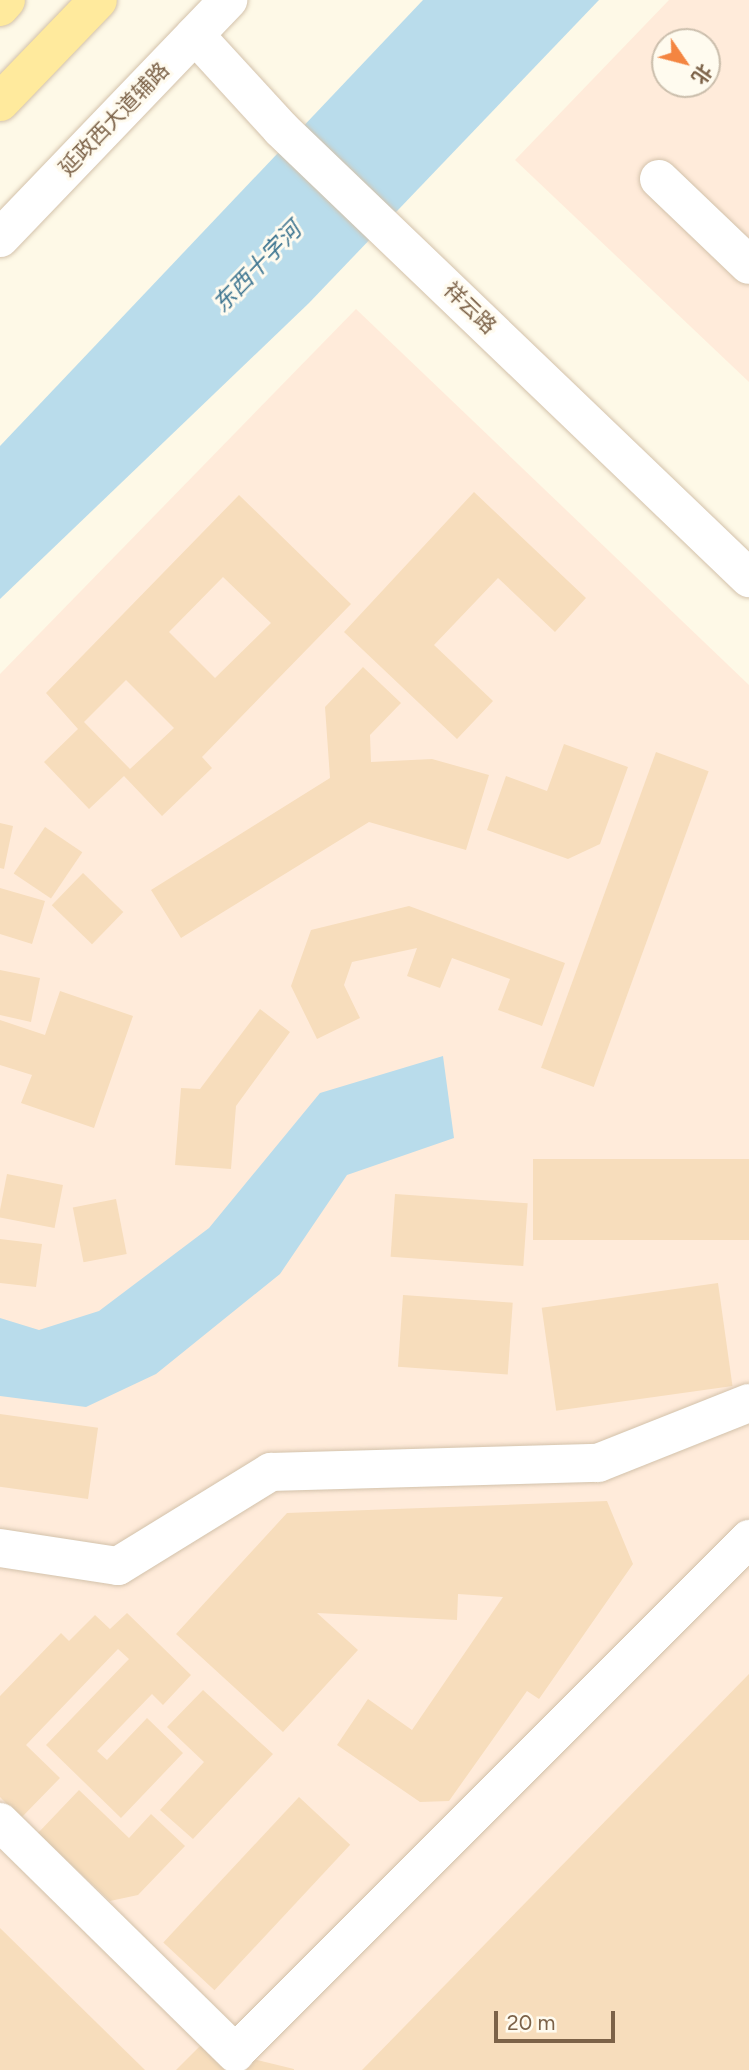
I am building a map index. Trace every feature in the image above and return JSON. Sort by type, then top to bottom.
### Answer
[{"type":"main road","points":[[0,7],[6,0]]},
{"type":"main road","points":[[0,102],[98,0]]},
{"type":"street","name":"延政西大道辅路","points":[[0,238],[228,0]]},
{"type":"street","name":"祥云路","points":[[195,35],[281,130],[392,233],[749,578]]},
{"type":"street","points":[[659,179],[749,265]]},
{"type":"street","points":[[0,1548],[118,1566],[271,1472],[598,1463],[749,1402]]},
{"type":"street","points":[[0,1822],[235,2053],[749,1539]]},
{"type":"shaded area","points":[[669,0],[749,0],[749,382],[515,160]]},
{"type":"shaded area","points":[[356,309],[749,685],[749,2070],[0,2070],[0,674]]},
{"type":"water","name":"东西十字河","points":[[423,0],[599,0],[309,303],[0,599],[0,446]]},
{"type":"water","points":[[443,1056],[454,1138],[347,1175],[280,1274],[156,1374],[86,1407],[0,1396],[0,1318],[39,1330],[99,1311],[209,1228],[320,1093]]},
{"type":"building","points":[[474,492],[586,598],[555,632],[498,578],[434,645],[493,701],[457,739],[344,632]]},
{"type":"building","points":[[239,495],[351,604],[202,757],[212,768],[162,816],[124,776],[89,809],[44,762],[78,729],[46,693]],"holes":[[[223,577],[271,623],[215,678],[169,632]],[[126,680],[174,728],[130,769],[84,722]]]},
{"type":"building","points":[[363,667],[401,703],[370,735],[371,762],[432,759],[489,775],[466,850],[369,822],[181,938],[151,890],[330,778],[325,707]]},
{"type":"building","points":[[564,744],[628,767],[600,844],[568,859],[487,830],[506,776],[547,791]]},
{"type":"building","points":[[656,752],[709,771],[594,1087],[541,1068]]},
{"type":"building","points":[[0,823],[13,826],[4,869],[0,868]]},
{"type":"building","points":[[45,827],[82,852],[51,899],[14,873]]},
{"type":"building","points":[[83,873],[123,912],[92,944],[52,905]]},
{"type":"building","points":[[0,888],[45,901],[32,944],[0,934]]},
{"type":"building","points":[[409,906],[565,963],[542,1026],[498,1010],[510,979],[452,958],[440,988],[407,976],[417,948],[352,962],[344,985],[360,1018],[317,1039],[291,986],[311,930]]},
{"type":"building","points":[[0,970],[40,978],[31,1022],[0,1015]]},
{"type":"building","points":[[60,991],[133,1016],[94,1128],[21,1103],[32,1075],[0,1065],[0,1020],[45,1035]]},
{"type":"building","points":[[260,1009],[290,1032],[236,1106],[231,1169],[175,1165],[181,1088],[200,1089]]},
{"type":"building","points":[[533,1159],[749,1159],[749,1240],[533,1240]]},
{"type":"building","points":[[7,1174],[63,1185],[55,1228],[0,1217]]},
{"type":"building","points":[[395,1194],[528,1203],[523,1266],[391,1257]]},
{"type":"building","points":[[116,1199],[127,1254],[83,1262],[73,1207]]},
{"type":"building","points":[[0,1239],[42,1244],[36,1287],[0,1283]]},
{"type":"building","points":[[718,1283],[732,1386],[556,1411],[542,1308]]},
{"type":"building","points":[[403,1295],[513,1303],[508,1374],[398,1367]]},
{"type":"building","points":[[0,1414],[98,1428],[88,1499],[0,1487]]},
{"type":"building","points":[[607,1501],[633,1564],[539,1699],[527,1691],[449,1801],[420,1802],[337,1745],[368,1699],[412,1730],[503,1597],[458,1594],[457,1620],[317,1613],[358,1650],[283,1732],[176,1634],[287,1513]]},
{"type":"building","points":[[127,1613],[191,1675],[163,1705],[152,1694],[97,1751],[107,1760],[147,1718],[183,1753],[121,1818],[46,1745],[129,1659],[118,1649],[26,1745],[60,1778],[21,1818],[0,1797],[0,1696],[61,1633],[69,1641],[95,1615],[110,1629]]},
{"type":"building","points":[[749,1674],[749,2070],[362,2070]]},
{"type":"building","points":[[203,1690],[273,1754],[193,1839],[160,1810],[204,1762],[167,1727]]},
{"type":"building","points":[[79,1790],[129,1838],[151,1814],[185,1846],[138,1895],[110,1901],[38,1833]]},
{"type":"building","points":[[299,1797],[350,1845],[214,1990],[163,1943]]},
{"type":"building","points":[[0,1928],[145,2070],[0,2070]]},
{"type":"building","points":[[200,2046],[294,2069],[294,2070],[176,2070]]}]
